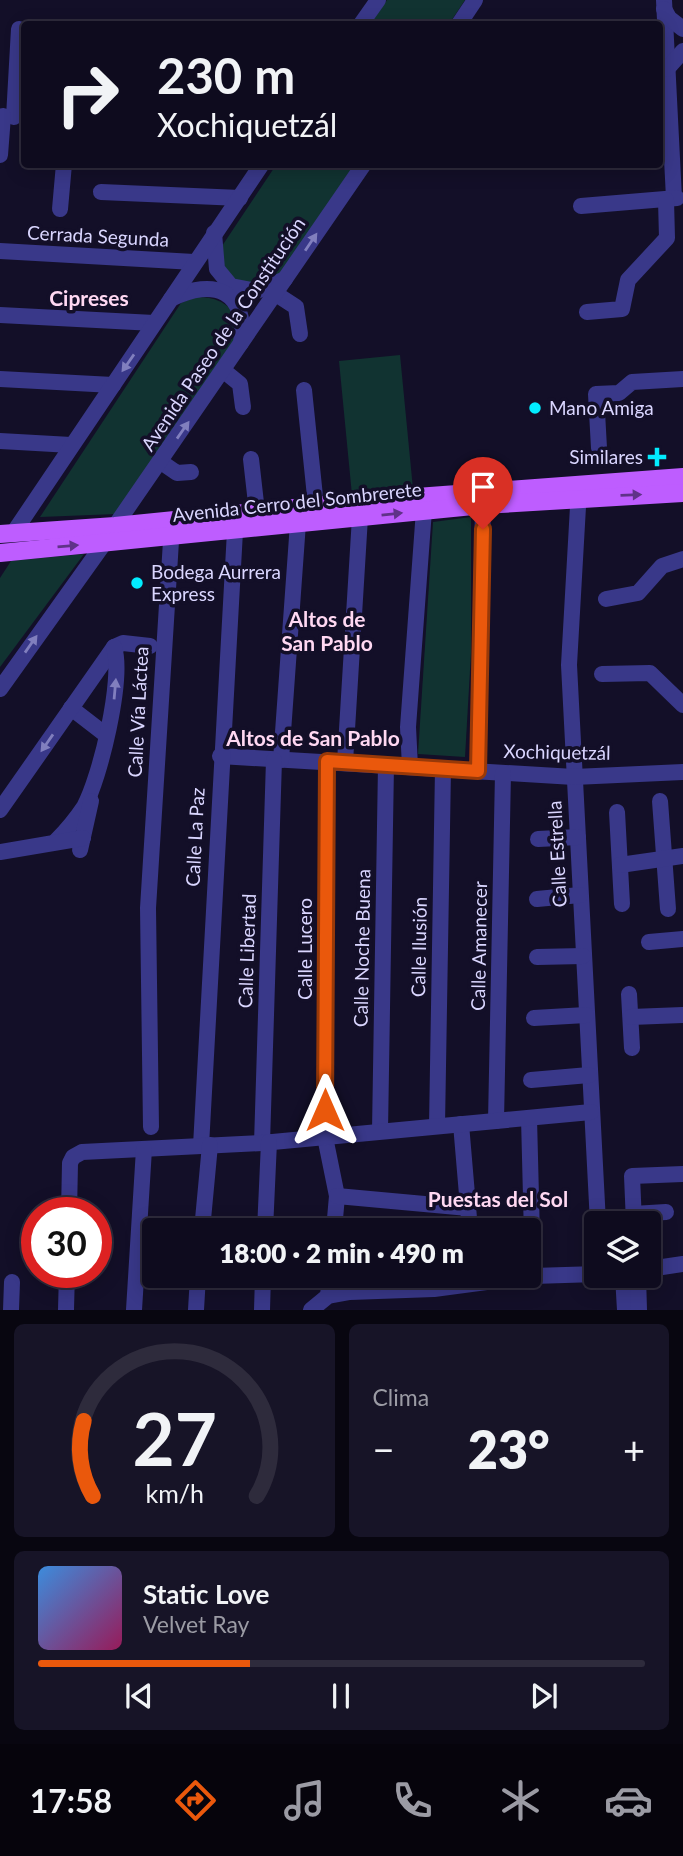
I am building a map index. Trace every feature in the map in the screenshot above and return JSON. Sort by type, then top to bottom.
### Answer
[{"type":"main road","name":"Avenida Cerro del Sombrerete","points":[[7,533],[116,526],[235,531],[483,505],[683,477]]},
{"type":"main road","name":"Avenida Cerro del Sombrerete","points":[[0,553],[105,542],[257,512],[316,506],[579,490],[683,493]]},
{"type":"street","points":[[363,21],[378,0]]},
{"type":"street","points":[[460,21],[475,0]]},
{"type":"street","points":[[664,4],[669,18],[683,29]]},
{"type":"street","points":[[587,312],[622,309],[628,279],[667,238],[675,199],[664,105],[667,69],[664,4]]},
{"type":"street","points":[[0,155],[11,117],[19,29]]},
{"type":"street","points":[[667,69],[683,51]]},
{"type":"street","points":[[60,209],[64,168]]},
{"type":"street","points":[[7,533],[113,385],[259,168]]},
{"type":"street","name":"Avenida Paseo de la Constitución","points":[[116,526],[361,168]]},
{"type":"street","points":[[101,192],[240,198]]},
{"type":"street","points":[[582,206],[675,199]]},
{"type":"street","points":[[214,233],[217,268],[231,286],[257,291],[286,279]]},
{"type":"street","name":"Cerrada Segunda","points":[[0,251],[194,262]]},
{"type":"street","points":[[170,299],[200,288],[227,294],[236,303],[242,317],[241,346]]},
{"type":"street","points":[[276,294],[296,307],[300,334]]},
{"type":"street","points":[[0,315],[154,323]]},
{"type":"street","points":[[224,371],[240,384],[243,407]]},
{"type":"street","points":[[0,379],[113,385]]},
{"type":"street","points":[[599,448],[596,394],[619,393],[632,382],[683,379]]},
{"type":"street","points":[[304,390],[316,506]]},
{"type":"street","points":[[0,441],[71,445]]},
{"type":"street","points":[[251,459],[257,512]]},
{"type":"street","points":[[161,462],[177,473],[191,471]]},
{"type":"street","name":"Calle Estrella","points":[[579,490],[569,665],[597,1211]]},
{"type":"street","points":[[478,771],[483,505]]},
{"type":"street","points":[[410,767],[408,727],[424,510]]},
{"type":"street","points":[[345,762],[360,517]]},
{"type":"street","name":"Calle Libertad","points":[[265,1218],[277,760],[298,523]]},
{"type":"street","name":"Calle Vía Láctea","points":[[151,1126],[148,908],[172,527]]},
{"type":"street","name":"Calle La Paz","points":[[202,1218],[220,756],[235,531]]},
{"type":"street","points":[[0,689],[105,542]]},
{"type":"street","points":[[606,598],[638,593],[662,566],[683,559]]},
{"type":"street","points":[[0,810],[114,647],[123,643],[150,646]]},
{"type":"street","points":[[0,852],[56,841],[81,844],[114,700],[117,657],[114,647]]},
{"type":"street","points":[[602,674],[650,673],[683,705]]},
{"type":"street","points":[[71,708],[106,735]]},
{"type":"street","name":"Xochiquetzál","points":[[220,756],[574,777],[683,772]]},
{"type":"street","name":"Calle Lucero","points":[[327,761],[325,1137],[337,1196],[335,1218]]},
{"type":"street","name":"Calle Noche Buena","points":[[380,1131],[386,765]]},
{"type":"street","name":"Calle Ilusión","points":[[437,1126],[443,769]]},
{"type":"street","name":"Calle Amanecer","points":[[496,1121],[503,773]]},
{"type":"street","points":[[56,841],[83,808],[94,784]]},
{"type":"street","points":[[660,801],[668,909]]},
{"type":"street","points":[[617,812],[622,904]]},
{"type":"street","points":[[538,839],[578,837]]},
{"type":"street","points":[[620,865],[683,856]]},
{"type":"street","points":[[537,899],[580,895]]},
{"type":"street","points":[[649,942],[683,939]]},
{"type":"street","points":[[537,957],[583,956]]},
{"type":"street","points":[[629,994],[632,1048]]},
{"type":"street","points":[[534,1018],[586,1015]]},
{"type":"street","points":[[631,1017],[683,1015]]},
{"type":"street","points":[[531,1080],[589,1075]]},
{"type":"street","points":[[70,1197],[73,1157],[82,1152],[266,1142],[591,1112]]},
{"type":"street","points":[[529,1118],[532,1218]]},
{"type":"street","points":[[461,1124],[469,1218]]},
{"type":"street","points":[[134,1310],[144,1149]]},
{"type":"street","points":[[633,1211],[632,1176],[683,1174]]},
{"type":"street","points":[[337,1196],[468,1208]]},
{"type":"street","points":[[661,1213],[666,1212]]},
{"type":"street","points":[[661,1267],[683,1264]]},
{"type":"street","points":[[541,1276],[584,1274]]},
{"type":"street","points":[[10,1310],[12,1282]]},
{"type":"street","points":[[66,1310],[67,1288]]},
{"type":"street","points":[[195,1310],[197,1288]]},
{"type":"street","points":[[262,1310],[263,1288]]},
{"type":"street","points":[[328,1296],[329,1288]]},
{"type":"street","points":[[311,1310],[328,1296],[438,1288]]},
{"type":"street","points":[[624,1288],[625,1310]]},
{"type":"street","points":[[638,1288],[639,1310]]},
{"type":"green space","points":[[387,0],[465,0],[451,21],[372,21]]},
{"type":"green space","points":[[274,168],[353,168],[284,272],[274,280],[246,286],[225,275],[222,246]]},
{"type":"green space","points":[[196,297],[219,301],[233,311],[237,316],[236,342],[117,514],[40,517],[181,303]]},
{"type":"green space","points":[[400,355],[413,489],[352,495],[339,361]]},
{"type":"green space","points":[[471,517],[471,653],[465,757],[418,754],[433,522]]},
{"type":"green space","points":[[84,554],[0,667],[0,578],[11,561]]},
{"type":"place","name":"Mano Amiga","points":[[535,408]]},
{"type":"place","name":"Similares","points":[[657,457]]},
{"type":"place","name":"Bodega Aurrera Express","points":[[137,583]]},
{"type":"district","name":"Cipreses","points":[[89,299]]},
{"type":"district","name":"Altos de San Pablo","points":[[327,632]]},
{"type":"district","name":"Altos de San Pablo","points":[[313,739]]},
{"type":"district","name":"Puestas del Sol","points":[[498,1200]]},
{"type":"route","points":[[325,1110],[327,761],[478,771],[483,529]]}]
